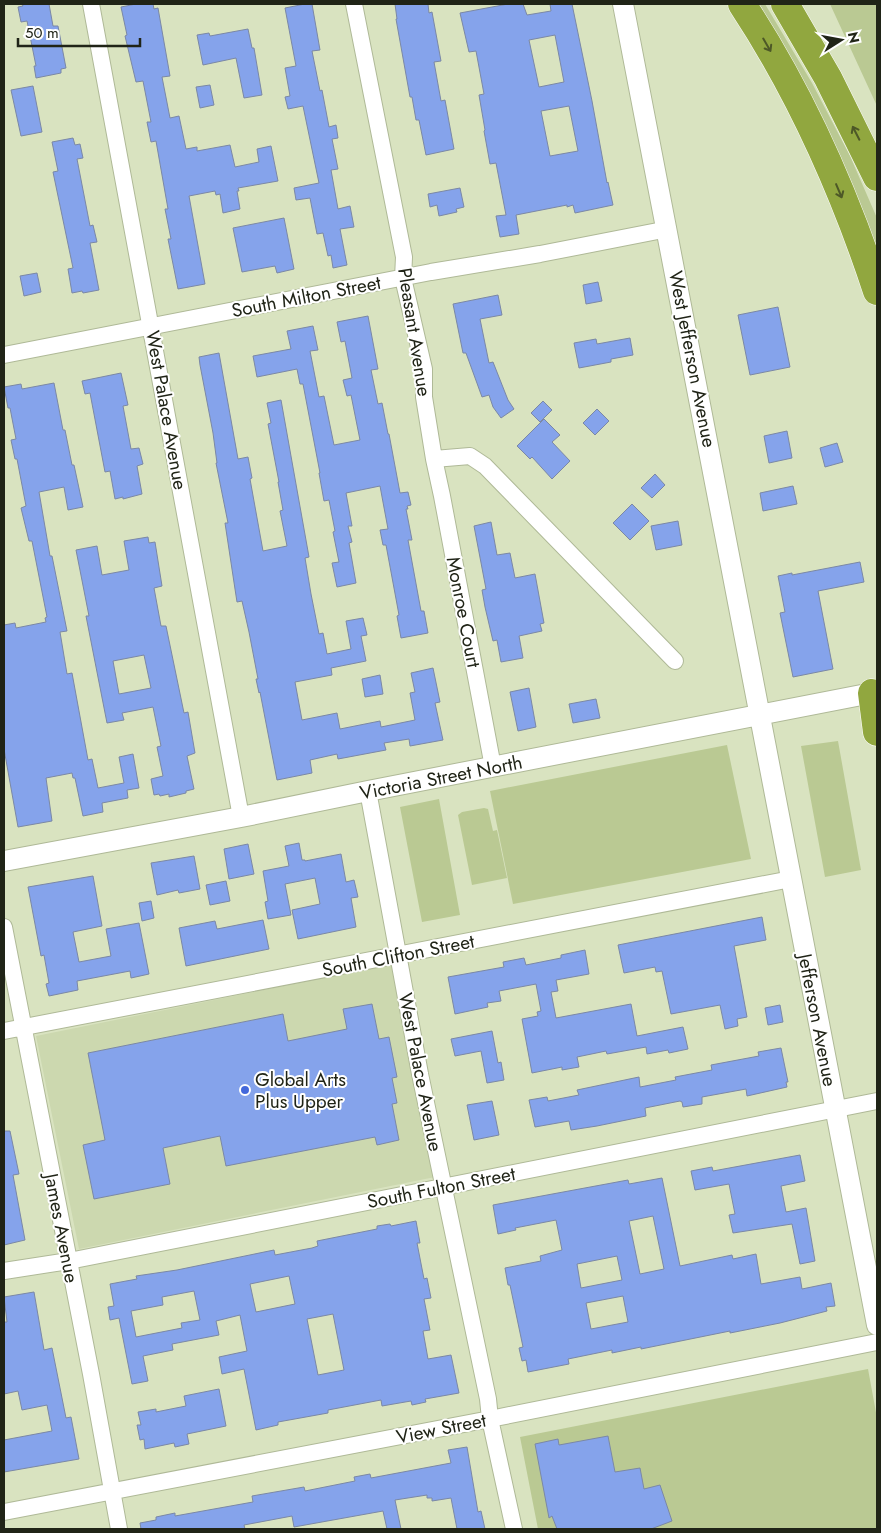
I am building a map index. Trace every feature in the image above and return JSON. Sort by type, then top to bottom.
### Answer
[{"type":"highway","points":[[742,4],[771,52],[812,130],[850,217],[877,292]]},
{"type":"highway","points":[[785,4],[828,78],[877,176]]},
{"type":"highway","points":[[797,4],[828,78]]},
{"type":"highway","points":[[874,692],[877,732]]},
{"type":"street","name":"West Palace Avenue","points":[[91,4],[241,817]]},
{"type":"street","name":"Pleasant Avenue","points":[[354,4],[404,257],[403,278],[424,369],[424,397],[434,459]]},
{"type":"street","name":"West Jefferson Avenue","points":[[623,4],[762,715]]},
{"type":"street","name":"South Milton Street","points":[[4,355],[668,229]]},
{"type":"street","points":[[434,459],[470,456],[485,466],[675,661]]},
{"type":"street","name":"Monroe Court","points":[[434,459],[494,766]]},
{"type":"street","name":"Victoria Street North","points":[[4,861],[241,817],[874,692]]},
{"type":"street","name":"Jefferson Avenue","points":[[762,715],[791,880],[877,1326]]},
{"type":"street","name":"West Palace Avenue","points":[[368,791],[420,1074],[514,1529]]},
{"type":"street","name":"South Clifton Street","points":[[4,1031],[791,880]]},
{"type":"street","name":"James Avenue","points":[[4,927],[119,1529]]},
{"type":"street","name":"South Fulton Street","points":[[4,1271],[69,1261],[877,1101]]},
{"type":"street","name":"View Street","points":[[4,1512],[490,1419],[877,1342]]},
{"type":"shaded area","points":[[757,4],[765,4],[812,83],[850,156],[877,218],[877,251]]},
{"type":"shaded area","points":[[830,4],[877,4],[877,106]]},
{"type":"shaded area","points":[[838,741],[861,870],[825,877],[801,746]]},
{"type":"shaded area","points":[[727,745],[751,859],[513,904],[490,791]]},
{"type":"shaded area","points":[[439,799],[460,915],[422,922],[400,807]]},
{"type":"shaded area","points":[[488,809],[493,831],[497,830],[507,878],[472,885],[458,815],[462,812]]},
{"type":"shaded area","points":[[392,964],[435,1177],[79,1249],[36,1036]]},
{"type":"shaded area","points":[[868,1369],[877,1418],[877,1529],[538,1529],[520,1437]]},
{"type":"building","points":[[22,4],[49,4],[53,26],[58,26],[66,68],[61,69],[61,73],[36,78],[34,66],[36,66],[27,21],[21,22],[18,7],[23,6]]},
{"type":"building","points":[[136,4],[153,4],[154,9],[158,8],[170,76],[162,77],[170,118],[179,116],[186,149],[197,147],[197,151],[230,145],[235,167],[259,162],[257,149],[271,146],[278,181],[238,188],[240,209],[223,213],[220,194],[216,195],[215,191],[189,196],[205,284],[178,289],[168,239],[171,239],[165,209],[168,209],[156,141],[151,142],[147,122],[151,122],[143,81],[136,82],[125,36],[127,35],[121,7]]},
{"type":"building","points":[[312,4],[320,50],[312,51],[329,127],[336,125],[338,138],[332,139],[338,169],[331,170],[338,209],[350,206],[354,227],[340,229],[347,265],[333,268],[331,255],[328,256],[323,233],[317,234],[310,198],[296,200],[294,188],[319,183],[303,106],[288,109],[285,97],[290,96],[285,68],[296,66],[285,8]]},
{"type":"building","points":[[395,4],[428,4],[429,13],[432,12],[441,61],[434,62],[441,101],[445,100],[454,149],[426,155],[419,120],[416,120],[412,97],[410,97]]},
{"type":"building","points":[[508,4],[523,4],[527,15],[551,11],[550,4],[572,4],[613,205],[575,213],[573,205],[567,207],[567,205],[516,215],[519,234],[500,237],[496,216],[506,215],[496,163],[490,164],[479,95],[484,94],[476,51],[469,52],[460,13]],"holes":[[[555,35],[564,82],[539,87],[529,40]],[[569,106],[578,151],[550,156],[541,111]]]},
{"type":"building","points":[[248,29],[252,48],[254,48],[262,95],[244,98],[236,58],[203,65],[197,35],[209,33],[210,36]]},
{"type":"building","points":[[210,85],[214,105],[200,108],[196,87]]},
{"type":"building","points":[[33,86],[42,132],[21,136],[11,90]]},
{"type":"building","points":[[73,138],[75,145],[80,144],[83,158],[77,159],[90,226],[93,225],[97,242],[90,243],[99,290],[83,293],[82,291],[72,293],[68,269],[73,268],[53,172],[58,171],[52,142]]},
{"type":"building","points":[[460,188],[464,207],[456,209],[457,212],[439,216],[437,205],[430,207],[428,194]]},
{"type":"building","points":[[284,218],[294,269],[277,273],[275,266],[242,272],[233,228]]},
{"type":"building","points":[[37,273],[41,292],[24,296],[20,276]]},
{"type":"building","points":[[598,282],[602,301],[586,304],[583,285]]},
{"type":"building","points":[[498,295],[502,315],[480,319],[489,363],[493,362],[508,400],[514,409],[501,418],[493,407],[489,395],[482,397],[466,353],[463,353],[453,304]]},
{"type":"building","points":[[778,307],[790,367],[750,375],[738,315]]},
{"type":"building","points":[[368,316],[378,369],[371,370],[378,404],[382,403],[400,493],[408,492],[411,505],[407,506],[408,509],[406,509],[412,540],[408,540],[421,611],[424,611],[428,633],[401,638],[397,616],[399,615],[386,545],[383,545],[380,530],[388,529],[380,486],[346,493],[352,526],[348,526],[352,542],[349,543],[356,583],[337,587],[332,563],[339,562],[333,532],[335,531],[329,500],[324,501],[303,384],[300,384],[297,369],[257,377],[253,356],[291,349],[287,331],[313,326],[318,350],[310,351],[319,397],[324,396],[334,445],[360,440],[351,395],[347,396],[343,380],[352,378],[345,341],[341,342],[337,322]]},
{"type":"building","points":[[630,338],[633,355],[611,359],[611,362],[579,368],[574,343],[596,339],[597,344]]},
{"type":"building","points":[[219,353],[238,459],[248,457],[263,551],[287,546],[280,511],[283,510],[268,424],[271,423],[267,403],[281,400],[309,557],[305,558],[319,634],[323,633],[327,654],[351,649],[346,621],[363,618],[367,635],[361,636],[366,661],[331,668],[332,675],[295,682],[302,720],[337,713],[340,729],[380,721],[381,727],[415,720],[410,693],[415,692],[411,673],[433,668],[440,702],[435,703],[443,740],[410,746],[409,739],[384,743],[386,750],[338,759],[337,754],[310,760],[312,773],[277,780],[256,679],[258,679],[249,632],[242,601],[237,602],[225,523],[228,523],[200,365],[199,357]]},
{"type":"building","points":[[121,373],[128,405],[123,406],[131,449],[139,448],[143,464],[137,466],[142,494],[115,499],[110,471],[105,472],[90,393],[85,394],[82,381]]},
{"type":"building","points":[[54,383],[63,430],[65,430],[83,507],[68,510],[64,487],[39,492],[50,556],[52,556],[67,631],[60,632],[67,674],[72,673],[88,760],[92,759],[98,788],[124,783],[119,757],[133,754],[139,788],[127,790],[128,798],[102,803],[103,812],[83,816],[75,778],[73,778],[72,773],[46,778],[52,821],[18,827],[4,749],[4,625],[15,623],[16,628],[46,622],[45,618],[47,617],[32,541],[29,541],[21,508],[26,506],[17,459],[15,459],[11,440],[16,439],[4,387],[21,384],[22,389]]},
{"type":"building","points":[[543,401],[552,410],[540,422],[531,413]]},
{"type":"building","points":[[597,409],[609,421],[595,435],[583,423]]},
{"type":"building","points":[[544,419],[560,435],[552,442],[570,461],[552,479],[532,457],[530,459],[517,446]]},
{"type":"building","points":[[787,431],[792,458],[769,463],[764,436]]},
{"type":"building","points":[[837,443],[843,462],[825,467],[820,448]]},
{"type":"building","points":[[655,474],[665,485],[652,498],[641,488]]},
{"type":"building","points":[[793,486],[797,504],[763,511],[760,493]]},
{"type":"building","points":[[632,504],[649,521],[630,540],[613,523]]},
{"type":"building","points":[[678,521],[682,545],[656,550],[651,526]]},
{"type":"building","points":[[491,522],[497,555],[510,553],[515,578],[535,574],[544,623],[540,624],[542,631],[519,636],[523,658],[501,662],[497,640],[493,641],[485,607],[482,590],[486,589],[474,526]]},
{"type":"building","points":[[148,537],[149,543],[155,542],[162,586],[154,588],[161,626],[166,626],[184,713],[188,712],[195,753],[187,756],[194,789],[169,797],[169,794],[154,795],[151,779],[163,776],[157,747],[161,746],[153,707],[122,713],[124,720],[107,723],[86,616],[89,616],[76,550],[97,546],[102,575],[129,570],[124,541]],"holes":[[[144,655],[151,688],[119,694],[113,661]]]},
{"type":"building","points":[[860,562],[864,582],[818,591],[833,669],[793,677],[780,613],[785,612],[778,576]]},
{"type":"building","points":[[380,675],[383,694],[365,697],[362,679]]},
{"type":"building","points":[[529,688],[536,727],[518,731],[510,692]]},
{"type":"building","points":[[596,699],[600,718],[573,723],[569,704]]},
{"type":"building","points":[[299,843],[302,860],[305,861],[341,854],[346,882],[354,880],[358,897],[351,898],[356,927],[298,939],[292,910],[320,904],[315,878],[285,884],[291,915],[268,919],[265,902],[268,901],[263,871],[289,866],[285,846]]},
{"type":"building","points":[[248,844],[254,874],[229,879],[224,849]]},
{"type":"building","points":[[194,856],[200,889],[179,893],[178,890],[157,895],[151,863]]},
{"type":"building","points":[[93,876],[102,926],[73,932],[79,962],[111,956],[106,929],[139,923],[149,974],[131,978],[130,971],[77,981],[78,990],[49,996],[46,984],[49,983],[44,955],[41,956],[28,887]]},
{"type":"building","points":[[226,881],[230,901],[210,905],[206,885]]},
{"type":"building","points":[[151,901],[154,918],[142,921],[139,903]]},
{"type":"building","points":[[762,917],[766,940],[734,946],[747,1017],[737,1019],[738,1026],[725,1029],[720,1005],[671,1014],[662,971],[656,972],[655,967],[624,973],[618,945]]},
{"type":"building","points":[[263,920],[269,949],[186,966],[179,928],[215,921],[217,929]]},
{"type":"building","points":[[585,950],[589,974],[556,980],[558,991],[551,992],[556,1018],[631,1004],[637,1036],[683,1027],[688,1049],[669,1053],[668,1050],[647,1054],[646,1047],[607,1054],[606,1051],[577,1057],[579,1067],[562,1070],[562,1067],[532,1073],[522,1019],[538,1016],[537,1012],[541,1011],[536,984],[499,991],[501,1001],[487,1003],[488,1007],[455,1014],[448,977],[504,967],[503,962],[524,958],[526,965],[561,958],[561,955]]},
{"type":"building","name":"Global Arts Plus Upper","points":[[372,1004],[379,1039],[389,1037],[397,1077],[392,1078],[397,1103],[392,1104],[399,1140],[377,1145],[375,1137],[226,1166],[220,1136],[163,1148],[170,1184],[94,1199],[83,1145],[105,1140],[88,1053],[283,1014],[288,1041],[347,1029],[343,1009]]},
{"type":"building","points":[[780,1005],[783,1022],[768,1025],[765,1008]]},
{"type":"building","points":[[492,1031],[498,1063],[501,1062],[504,1080],[487,1083],[481,1051],[455,1056],[451,1039]]},
{"type":"building","points":[[781,1048],[788,1082],[786,1082],[787,1087],[747,1096],[746,1089],[702,1097],[702,1104],[683,1107],[680,1101],[645,1108],[646,1116],[597,1126],[571,1130],[569,1121],[535,1127],[529,1100],[547,1097],[548,1101],[579,1095],[577,1090],[639,1077],[640,1087],[676,1080],[675,1077],[712,1070],[711,1065],[759,1056],[758,1052]]},
{"type":"building","points":[[492,1101],[499,1135],[474,1140],[467,1105]]},
{"type":"building","points":[[4,1131],[10,1131],[19,1174],[13,1175],[25,1240],[4,1245]]},
{"type":"building","points":[[800,1155],[805,1181],[781,1186],[786,1212],[806,1208],[815,1261],[800,1264],[792,1224],[733,1233],[729,1215],[735,1214],[729,1184],[695,1190],[691,1171],[712,1167],[713,1171]]},
{"type":"building","points":[[662,1178],[680,1266],[732,1255],[733,1259],[756,1254],[761,1284],[800,1277],[802,1289],[831,1283],[835,1306],[826,1307],[827,1311],[780,1323],[641,1349],[641,1347],[612,1353],[612,1350],[568,1359],[569,1364],[528,1372],[526,1360],[522,1361],[519,1348],[523,1347],[505,1268],[541,1261],[540,1256],[562,1250],[556,1220],[515,1228],[516,1230],[498,1234],[493,1205],[628,1180],[629,1184]],"holes":[[[653,1216],[664,1269],[640,1274],[629,1221]],[[617,1256],[622,1280],[581,1288],[577,1264]],[[623,1296],[628,1322],[591,1329],[586,1303]]]},
{"type":"building","points":[[416,1221],[420,1243],[417,1243],[424,1279],[427,1278],[431,1298],[424,1299],[430,1330],[423,1331],[428,1359],[451,1355],[459,1393],[425,1399],[426,1402],[412,1405],[411,1401],[382,1406],[381,1400],[328,1410],[328,1413],[278,1422],[278,1425],[256,1430],[244,1369],[222,1374],[219,1357],[247,1351],[240,1315],[216,1321],[219,1335],[172,1344],[173,1350],[143,1356],[148,1381],[132,1384],[119,1318],[110,1320],[108,1307],[114,1306],[110,1284],[137,1279],[136,1276],[177,1270],[274,1250],[275,1255],[312,1248],[318,1246],[317,1241],[377,1229],[377,1226],[390,1224],[391,1226]],"holes":[[[289,1276],[295,1304],[256,1312],[250,1284]],[[194,1291],[200,1320],[181,1323],[182,1328],[136,1337],[131,1311],[163,1305],[162,1297]],[[333,1314],[344,1370],[318,1375],[307,1319]]]},
{"type":"building","points":[[34,1292],[44,1350],[52,1348],[66,1418],[71,1417],[79,1459],[4,1472],[4,1440],[52,1431],[47,1405],[22,1410],[18,1391],[4,1394],[4,1322],[7,1322],[4,1297]]},
{"type":"building","points":[[219,1389],[226,1426],[187,1434],[189,1444],[175,1447],[174,1443],[145,1449],[144,1439],[140,1440],[137,1425],[141,1425],[138,1412],[156,1409],[156,1412],[186,1406],[184,1396]]},
{"type":"building","points":[[608,1436],[615,1472],[640,1468],[644,1489],[660,1485],[672,1521],[651,1529],[557,1529],[552,1516],[549,1518],[535,1444],[558,1439],[559,1445]]},
{"type":"building","points":[[467,1447],[478,1512],[481,1511],[485,1529],[457,1529],[451,1498],[432,1501],[432,1498],[427,1498],[427,1495],[395,1500],[401,1529],[387,1529],[383,1511],[294,1527],[292,1516],[244,1525],[245,1529],[141,1529],[140,1523],[156,1520],[156,1517],[175,1513],[175,1516],[253,1502],[252,1496],[304,1487],[305,1491],[355,1481],[354,1477],[370,1474],[371,1478],[451,1463],[448,1450]]},
{"type":"place","name":"Global Arts Plus Upper","points":[[245,1090]]}]
